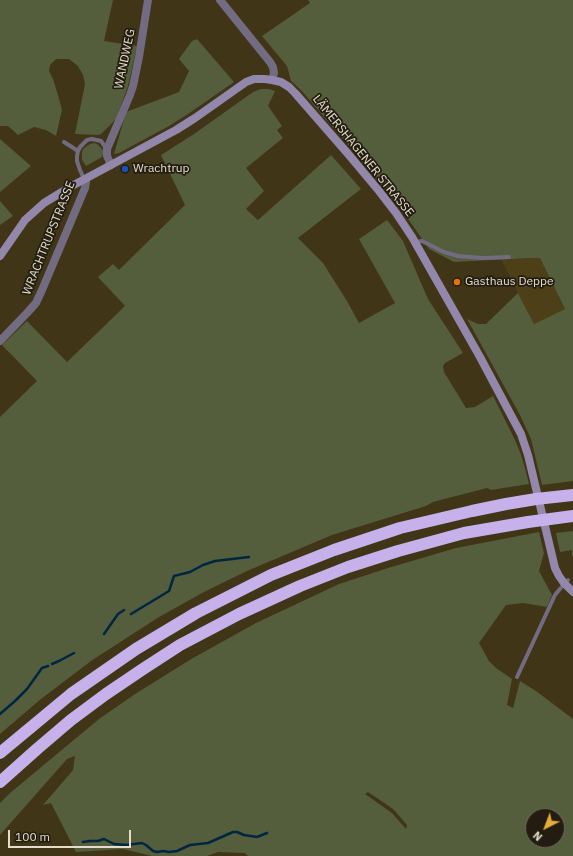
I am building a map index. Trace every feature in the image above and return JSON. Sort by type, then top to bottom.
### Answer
[{"type":"highway","points":[[0,753],[71,694],[136,649],[196,613],[271,575],[334,550],[400,528],[506,504],[573,495]]},
{"type":"highway","points":[[0,782],[71,720],[106,694],[180,646],[239,614],[300,586],[348,567],[398,551],[464,533],[573,516]]},
{"type":"main road","name":"LÄMERSHAGENER STRASSE","points":[[0,256],[22,225],[36,209],[85,179],[196,118],[246,82],[259,79],[272,80],[289,87],[379,191],[405,226],[480,357],[516,423],[526,445],[555,568],[559,576],[566,581],[573,592]]},
{"type":"street","name":"WANDWEG","points":[[107,148],[133,86],[148,0]]},
{"type":"street","points":[[220,0],[270,62],[274,73],[272,80]]},
{"type":"street","points":[[107,148],[107,156],[111,165]]},
{"type":"street","name":"WRACHTRUPSTRASSE","points":[[0,341],[36,303],[85,188],[85,179]]},
{"type":"lane","points":[[85,179],[77,161],[78,151],[87,140],[92,139],[101,141],[107,148]]},
{"type":"lane","points":[[64,142],[78,151]]},
{"type":"lane","points":[[415,242],[422,241],[444,252],[458,256],[482,258],[509,257]]},
{"type":"lane","points":[[517,677],[556,595],[566,581]]},
{"type":"shaded area","points":[[540,258],[565,309],[534,324],[501,259]]},
{"type":"green space","points":[[0,0],[113,0],[104,41],[137,46],[128,86],[116,119],[101,134],[75,134],[85,84],[83,75],[78,66],[69,59],[56,59],[50,65],[49,71],[53,79],[62,110],[56,136],[46,130],[34,127],[18,135],[8,126],[0,126]]},
{"type":"green space","points":[[308,0],[573,0],[573,481],[542,485],[531,439],[520,415],[467,319],[478,324],[486,324],[518,293],[534,324],[565,309],[540,258],[454,262],[429,249],[381,183],[301,90],[291,81],[287,66],[262,36],[310,3]]},
{"type":"green space","points":[[197,39],[234,82],[169,126],[119,153],[114,154],[126,112],[179,92],[189,71],[179,59],[192,41]]},
{"type":"green space","points":[[261,89],[275,91],[268,106],[282,126],[277,130],[283,138],[246,168],[264,191],[246,209],[258,220],[331,155],[361,189],[298,238],[323,263],[359,323],[395,303],[359,239],[387,220],[403,241],[428,299],[463,353],[445,363],[443,366],[444,372],[466,408],[475,407],[493,396],[520,452],[529,484],[491,490],[487,488],[433,502],[426,506],[332,535],[247,571],[204,592],[159,617],[91,661],[41,699],[0,734],[0,417],[37,381],[2,345],[27,321],[67,362],[125,306],[98,277],[113,264],[119,270],[185,205],[161,155],[194,134],[253,92]]},
{"type":"green space","points":[[0,139],[31,166],[0,192]]},
{"type":"green space","points":[[94,143],[103,150],[102,157],[86,166],[82,160],[83,149]]},
{"type":"green space","points":[[0,201],[13,216],[0,225]]},
{"type":"green space","points":[[573,531],[572,556],[572,550],[560,552],[556,533]]},
{"type":"green space","points":[[539,532],[544,553],[539,571],[552,595],[547,607],[523,603],[506,605],[479,643],[489,661],[512,679],[507,705],[513,708],[520,681],[573,719],[573,856],[248,856],[245,853],[218,852],[207,856],[152,856],[123,849],[76,852],[51,803],[43,805],[73,770],[75,756],[67,759],[0,835],[0,803],[99,719],[135,694],[193,658],[256,623],[339,584],[456,548]],"holes":[[[368,792],[393,809],[407,825],[406,829],[392,813],[365,794]]]},
{"type":"waterway","points":[[131,614],[169,591],[174,576],[190,572],[215,561],[249,557]]},
{"type":"waterway","points":[[104,634],[118,614],[124,610]]},
{"type":"waterway","points":[[52,664],[74,653]]},
{"type":"waterway","points":[[0,714],[27,689],[42,668],[48,666]]},
{"type":"waterway","points":[[83,842],[104,839],[114,844],[126,845],[142,843],[153,851],[169,852],[177,851],[190,845],[208,843],[233,832],[257,837],[267,833]]},
{"type":"place","name":"Wrachtrup","points":[[125,169]]},
{"type":"place","name":"Gasthaus Deppe","points":[[457,282]]}]
